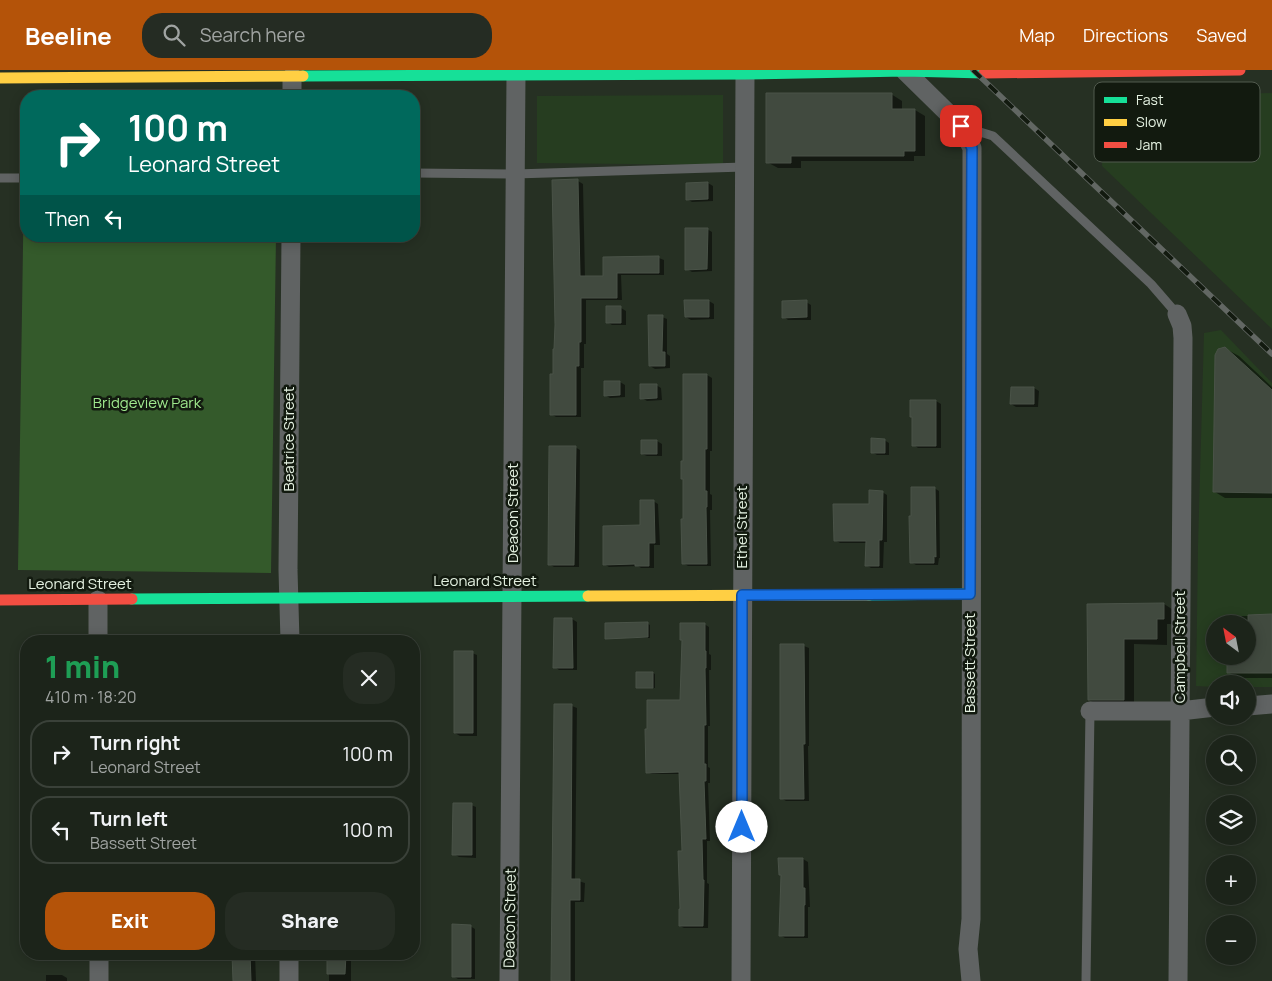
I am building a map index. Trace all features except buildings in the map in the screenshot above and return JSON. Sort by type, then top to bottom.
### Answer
[{"type":"street","points":[[0,78],[233,74],[292,77],[692,72],[745,74],[905,71],[964,73],[1240,70]]},
{"type":"street","name":"Bassett Street","points":[[905,71],[961,126],[972,148],[971,918],[968,949],[971,981]]},
{"type":"street","name":"Ethel Street","points":[[741,981],[745,74]]},
{"type":"street","name":"Deacon Street","points":[[509,981],[516,75]]},
{"type":"street","points":[[292,77],[292,90]]},
{"type":"street","name":"Beatrice Street","points":[[290,635],[291,242]]},
{"type":"street","name":"Campbell Street","points":[[1177,314],[1182,326],[1183,338],[1178,981]]},
{"type":"street","name":"Leonard Street","points":[[0,600],[970,594]]},
{"type":"street","points":[[98,600],[98,635]]},
{"type":"street","points":[[1256,705],[1272,704]]},
{"type":"street","points":[[1090,711],[1180,711],[1206,708]]},
{"type":"street","points":[[99,960],[99,981]]},
{"type":"street","points":[[289,960],[289,981]]},
{"type":"lane","points":[[961,126],[993,136],[1151,284],[1177,314]]},
{"type":"lane","points":[[420,173],[515,174],[744,167]]},
{"type":"lane","points":[[0,178],[20,178]]},
{"type":"lane","points":[[1086,981],[1090,711]]},
{"type":"shaded area","points":[[1260,93],[1272,93],[1272,329],[1102,166],[1102,162],[1260,162]]},
{"type":"shaded area","points":[[723,95],[723,165],[537,163],[537,96]]},
{"type":"shaded area","points":[[1221,330],[1272,383],[1272,687],[1256,687],[1256,675],[1206,675],[1206,687],[1196,686],[1204,333]]},
{"type":"green space","name":"Bridgeview Park","points":[[23,242],[276,242],[271,573],[18,570]]},
{"type":"railway","points":[[973,70],[1272,354]]},
{"type":"traffic: fast","points":[[303,76],[745,74],[905,71],[984,73]]},
{"type":"traffic: fast","points":[[869,595],[970,594]]},
{"type":"traffic: fast","points":[[132,599],[588,596]]},
{"type":"traffic: slow","points":[[0,78],[303,76]]},
{"type":"traffic: slow","points":[[588,596],[869,595]]},
{"type":"traffic: jam","points":[[984,73],[1240,70]]},
{"type":"traffic: jam","points":[[0,600],[132,599]]},
{"type":"route","points":[[742,827],[742,595],[970,594],[972,148],[961,126]]}]
